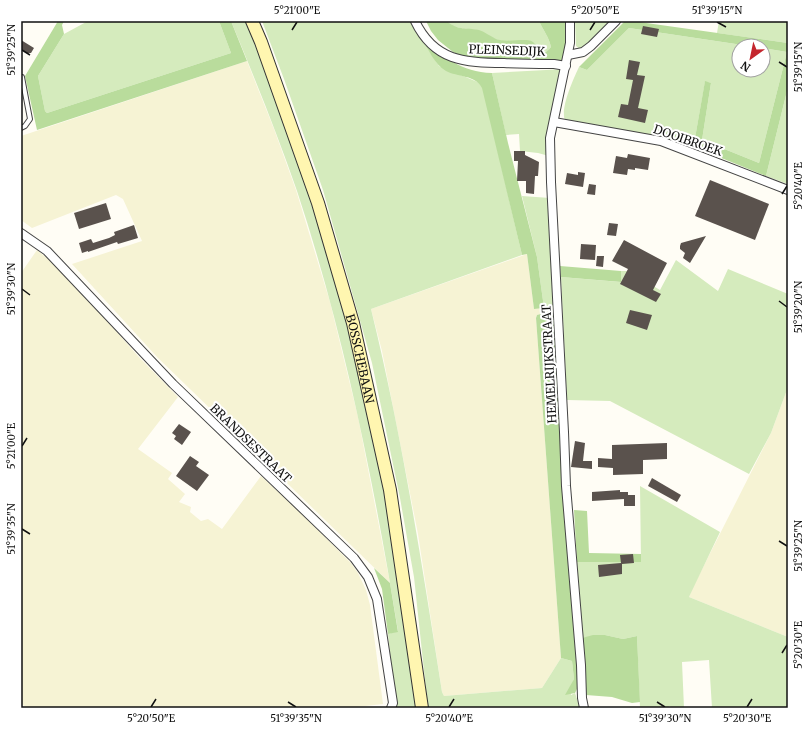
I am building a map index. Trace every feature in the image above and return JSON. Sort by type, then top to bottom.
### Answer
[{"type":"main road","name":"BOSSCHEBAAN","points":[[252,21],[261,42],[318,203],[353,323],[390,490],[422,708]]},
{"type":"street","name":"PLEINSEDIJK","points":[[415,21],[424,35],[435,47],[451,57],[468,62],[554,64],[566,66]]},
{"type":"street","name":"HEMELRIJKSTRAAT","points":[[570,21],[570,43],[568,55],[550,138],[566,486],[584,708]]},
{"type":"street","points":[[568,55],[584,52],[616,21]]},
{"type":"street","name":"DOOIBROEK","points":[[554,122],[661,141],[788,190]]},
{"type":"street","name":"BRANDSESTRAAT","points":[[21,233],[47,251],[173,384],[354,558],[368,577],[377,599],[393,703],[391,708]]},
{"type":"lane","points":[[21,128],[25,126],[30,119],[22,77]]},
{"type":"shaded area","points":[[247,61],[296,190],[330,302],[358,417],[390,583],[158,358],[72,264],[142,241],[123,199],[116,195],[32,228],[21,220],[21,136]]},
{"type":"shaded area","points":[[37,250],[62,270],[138,356],[178,397],[138,449],[172,473],[168,479],[185,494],[179,502],[191,507],[190,512],[201,521],[208,519],[222,529],[261,476],[296,508],[351,563],[358,573],[366,590],[370,605],[383,704],[348,708],[28,708],[21,704],[21,273]]},
{"type":"shaded area","points":[[527,254],[534,309],[555,307],[556,313],[544,313],[537,315],[536,318],[561,658],[542,688],[444,696],[442,692],[418,534],[382,351],[371,309]]},
{"type":"shaded area","points":[[788,387],[788,637],[689,597],[771,433]]},
{"type":"green space","points":[[58,21],[64,21],[62,25],[64,34],[38,76],[45,111],[47,113],[231,53],[219,21],[231,21],[247,61],[37,130],[25,76]]},
{"type":"green space","points":[[88,21],[219,21],[231,53],[47,113],[45,111],[38,76],[64,34]]},
{"type":"green space","points":[[231,21],[248,21],[323,228],[376,433],[418,708],[395,708],[388,634],[398,631],[368,464],[343,354],[314,245],[297,191],[257,84]]},
{"type":"green space","points":[[262,21],[415,21],[431,54],[439,66],[480,83],[483,88],[522,255],[371,309],[402,452],[442,692],[444,696],[542,688],[561,658],[572,661],[574,679],[570,688],[571,695],[575,693],[580,708],[428,708],[414,577],[400,498],[372,363],[323,190]]},
{"type":"green space","points":[[426,21],[447,21],[455,26],[479,30],[499,40],[530,40],[541,51],[545,52],[551,47],[539,21],[567,21],[568,62],[475,63],[453,52],[438,40]]},
{"type":"green space","points":[[447,21],[539,21],[551,47],[548,51],[544,52],[495,39],[477,30],[454,27]]},
{"type":"green space","points":[[575,21],[613,21],[588,46],[580,49],[576,46]]},
{"type":"green space","points":[[625,21],[753,38],[731,38],[731,43],[629,28],[587,70],[579,67]]},
{"type":"green space","points":[[719,21],[788,21],[788,43],[771,41],[771,38],[752,38],[717,33]]},
{"type":"green space","points":[[629,28],[731,43],[731,78],[771,78],[771,49],[787,52],[759,163],[702,140],[711,83],[705,82],[695,138],[655,126],[651,135],[565,120],[564,109],[570,87],[579,67],[587,70]]},
{"type":"green space","points":[[422,37],[454,62],[471,70],[492,73],[537,257],[544,308],[534,309],[527,254],[522,255],[482,88],[471,78],[450,73],[442,68],[432,56]]},
{"type":"green space","points":[[771,41],[788,43],[788,87],[766,176],[709,153],[651,135],[655,126],[695,138],[705,81],[711,83],[702,140],[759,163],[787,52],[771,49]]},
{"type":"green space","points":[[565,69],[549,156],[520,151],[519,134],[506,135],[492,73]]},
{"type":"green space","points":[[788,87],[788,184],[766,176]]},
{"type":"green space","points":[[522,196],[550,198],[555,307],[544,308],[537,257]]},
{"type":"green space","points":[[676,260],[718,291],[728,269],[788,294],[788,387],[771,433],[749,474],[610,401],[567,400],[561,277],[620,282],[621,271],[628,271],[660,290]]},
{"type":"green space","points":[[560,266],[621,271],[621,282],[561,277]]},
{"type":"green space","points":[[544,313],[556,313],[579,685],[575,693],[565,695],[574,679],[572,661],[561,658],[536,318],[537,315]]},
{"type":"green space","points":[[640,486],[720,532],[689,597],[788,637],[788,708],[712,708],[709,660],[682,662],[684,708],[673,708],[669,706],[668,708],[640,708],[637,636],[623,639],[605,635],[582,638],[577,562],[641,562]]},
{"type":"green space","points":[[574,510],[587,511],[589,553],[641,554],[641,562],[577,562]]},
{"type":"green space","points":[[374,568],[390,583],[398,632],[388,634],[382,589]]},
{"type":"green space","points":[[593,635],[605,635],[623,639],[637,636],[640,702],[632,703],[612,697],[586,695],[582,638]]},
{"type":"building","points":[[643,26],[659,29],[657,37],[641,34]]},
{"type":"building","points":[[21,40],[34,48],[31,53],[27,53],[21,49]]},
{"type":"building","points":[[629,60],[640,62],[637,75],[645,76],[638,108],[648,110],[645,123],[618,117],[621,104],[628,105],[633,80],[626,79]]},
{"type":"building","points":[[514,151],[525,151],[525,155],[539,162],[538,176],[535,176],[534,194],[526,193],[526,181],[517,181],[518,161],[514,161]]},
{"type":"building","points":[[628,154],[650,158],[648,170],[635,168],[635,170],[628,169],[627,175],[613,173],[616,156],[627,158]]},
{"type":"building","points":[[578,172],[585,173],[583,187],[565,184],[567,173],[578,175]]},
{"type":"building","points":[[710,180],[769,204],[755,240],[695,216]]},
{"type":"building","points":[[589,184],[596,185],[595,195],[587,194]]},
{"type":"building","points":[[106,203],[111,219],[79,229],[74,213]]},
{"type":"building","points":[[609,223],[618,224],[616,236],[607,235]]},
{"type":"building","points":[[134,225],[138,238],[118,244],[117,242],[82,253],[79,243],[91,239],[93,243],[109,238],[115,235],[114,232]]},
{"type":"building","points":[[706,236],[690,263],[683,258],[685,253],[680,249],[681,243]]},
{"type":"building","points":[[624,240],[667,263],[653,290],[661,294],[656,302],[620,284],[628,269],[612,261]]},
{"type":"building","points":[[581,244],[596,245],[595,260],[580,259]]},
{"type":"building","points":[[597,256],[604,256],[603,267],[596,266]]},
{"type":"building","points":[[630,310],[652,315],[647,330],[626,323]]},
{"type":"building","points":[[179,424],[191,432],[182,445],[174,439],[176,436],[172,433]]},
{"type":"building","points":[[575,441],[585,443],[583,461],[592,461],[592,469],[571,467]]},
{"type":"building","points":[[667,443],[667,459],[643,460],[643,474],[613,475],[613,468],[598,467],[598,458],[612,459],[612,445]]},
{"type":"building","points":[[190,456],[199,462],[196,466],[209,475],[197,491],[176,476]]},
{"type":"building","points":[[652,478],[681,495],[677,502],[648,486]]},
{"type":"building","points":[[620,490],[620,492],[628,492],[628,495],[635,495],[635,506],[624,506],[624,499],[592,501],[592,492]]},
{"type":"building","points":[[633,554],[634,563],[622,564],[622,574],[599,577],[598,565],[621,563],[620,555]]}]
